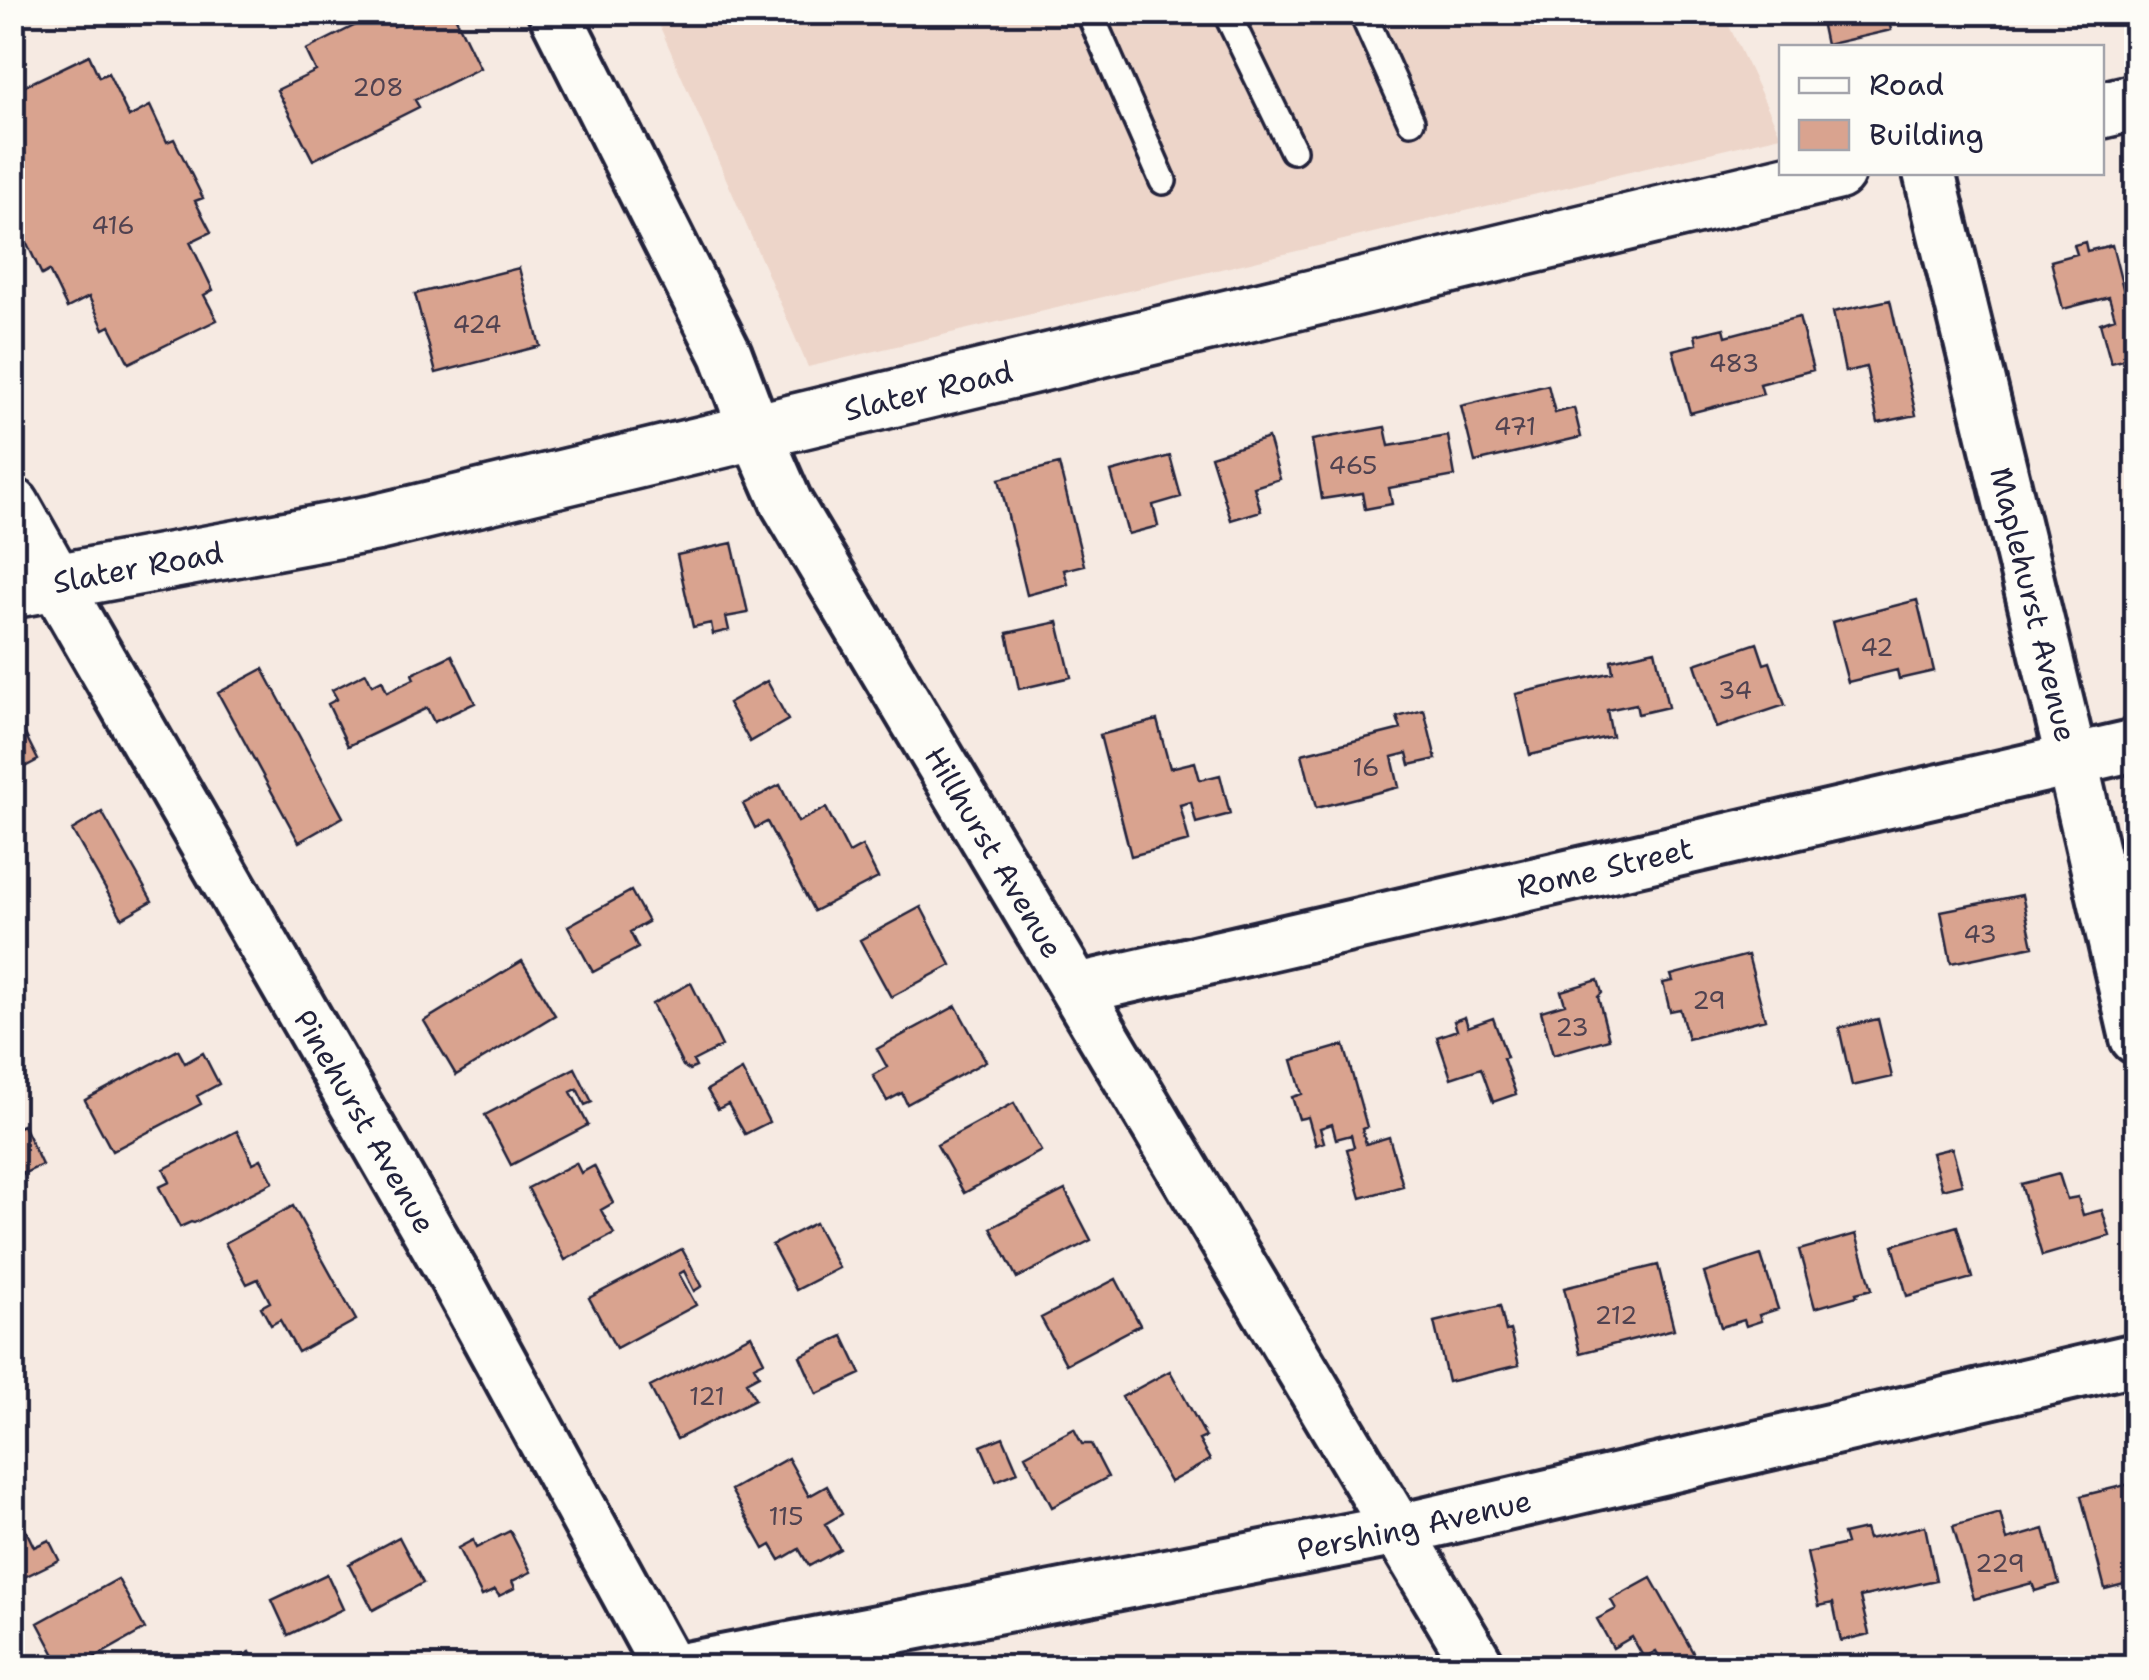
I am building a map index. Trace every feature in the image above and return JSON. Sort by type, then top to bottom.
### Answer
[{"type":"main road","points":[[2104,110],[2136,102]]},
{"type":"main road","name":"Slater Road","points":[[34,586],[376,522],[1824,175]]},
{"type":"main road","points":[[12,506],[34,586]]},
{"type":"street","name":"Hillhurst Avenue","points":[[554,12],[726,354],[788,504],[1480,1668]]},
{"type":"street","name":"Maplehurst Avenue","points":[[1930,175],[2136,1038]]},
{"type":"street","name":"Pinehurst Avenue","points":[[34,586],[454,1274],[668,1668]]},
{"type":"street","name":"Rome Street","points":[[1077,989],[2136,746]]},
{"type":"street","name":"Pershing Avenue","points":[[686,1668],[1398,1530],[2136,1358]]},
{"type":"lane","points":[[1089,12],[1164,181]]},
{"type":"lane","points":[[1226,12],[1292,150]]},
{"type":"lane","points":[[1362,12],[1411,121]]},
{"type":"shaded area","points":[[654,13],[1723,13],[1779,132],[1779,136],[808,367]]},
{"type":"building","points":[[386,12],[394,26],[421,12],[453,12],[480,68],[415,100],[419,107],[313,160],[277,90],[316,71],[306,50]]},
{"type":"building","points":[[1819,12],[1887,12],[1891,30],[1826,45]]},
{"type":"building","points":[[89,55],[99,77],[108,73],[129,117],[150,106],[167,142],[174,139],[203,198],[195,201],[211,232],[190,242],[213,290],[204,295],[217,320],[129,363],[110,326],[104,329],[89,297],[67,308],[49,271],[42,275],[16,220],[21,213],[12,195],[12,173],[26,167],[12,140],[12,124],[16,122],[12,115],[12,92]]},
{"type":"building","points":[[2085,242],[2087,251],[2112,245],[2124,292],[2135,289],[2136,357],[2111,363],[2100,323],[2115,318],[2109,297],[2063,309],[2051,261],[2077,254],[2074,245]]},
{"type":"building","points":[[519,268],[540,346],[436,373],[415,294]]},
{"type":"building","points":[[1890,300],[1916,415],[1878,423],[1866,367],[1845,372],[1833,312]]},
{"type":"building","points":[[1799,317],[1813,370],[1760,384],[1763,394],[1690,413],[1673,350],[1697,344],[1695,335],[1724,328],[1726,336]]},
{"type":"building","points":[[1548,385],[1555,413],[1574,408],[1581,437],[1475,462],[1461,406]]},
{"type":"building","points":[[1385,427],[1389,446],[1448,436],[1455,476],[1389,488],[1392,504],[1365,509],[1362,493],[1322,499],[1312,440]]},
{"type":"building","points":[[1268,438],[1280,479],[1254,487],[1261,511],[1231,520],[1211,456]]},
{"type":"building","points":[[1170,456],[1181,497],[1153,505],[1158,526],[1128,534],[1111,472]]},
{"type":"building","points":[[1059,464],[1084,565],[1064,570],[1068,584],[1027,595],[999,479]]},
{"type":"building","points":[[732,543],[748,613],[726,617],[729,630],[713,634],[711,623],[693,627],[677,555]]},
{"type":"building","points":[[1917,600],[1934,671],[1899,679],[1897,670],[1848,682],[1832,622]]},
{"type":"building","points":[[1058,622],[1071,677],[1019,689],[1007,633]]},
{"type":"building","points":[[1757,643],[1764,664],[1770,662],[1785,705],[1716,728],[1695,664]]},
{"type":"building","points":[[1655,650],[1668,707],[1638,714],[1636,704],[1607,710],[1612,736],[1530,755],[1516,694],[1613,672],[1611,660]]},
{"type":"building","points":[[452,655],[475,703],[434,722],[427,708],[348,746],[328,704],[337,699],[332,690],[366,673],[372,685],[382,680],[387,692],[414,679],[412,674]]},
{"type":"building","points":[[263,669],[343,817],[299,842],[218,693]]},
{"type":"building","points":[[767,681],[788,720],[750,742],[728,703]]},
{"type":"building","points":[[1424,710],[1436,759],[1410,765],[1407,753],[1392,757],[1399,787],[1316,808],[1302,754],[1401,729],[1397,717]]},
{"type":"building","points":[[16,716],[38,760],[19,770],[24,782],[12,788],[12,718]]},
{"type":"building","points":[[1157,720],[1170,768],[1195,762],[1200,780],[1220,775],[1230,814],[1196,823],[1191,802],[1180,805],[1189,841],[1131,856],[1100,735]]},
{"type":"building","points":[[780,785],[798,822],[826,808],[849,853],[862,846],[878,878],[814,911],[767,822],[755,828],[743,804]]},
{"type":"building","points":[[102,812],[152,901],[122,918],[72,830]]},
{"type":"building","points":[[631,891],[648,922],[630,932],[638,948],[593,972],[568,926]]},
{"type":"building","points":[[2022,895],[2033,946],[1951,963],[1941,911]]},
{"type":"building","points":[[921,907],[951,965],[891,997],[860,940]]},
{"type":"building","points":[[1748,955],[1765,1019],[1688,1039],[1680,1009],[1670,1011],[1663,983],[1673,981],[1671,975]]},
{"type":"building","points":[[522,961],[555,1015],[456,1075],[424,1021]]},
{"type":"building","points":[[1598,980],[1602,993],[1598,997],[1609,1039],[1553,1055],[1541,1011],[1565,1004],[1561,991]]},
{"type":"building","points":[[691,983],[722,1046],[693,1061],[696,1067],[689,1070],[683,1066],[652,1004]]},
{"type":"building","points":[[956,1006],[986,1061],[907,1104],[902,1093],[887,1101],[873,1075],[887,1067],[877,1049]]},
{"type":"building","points":[[1465,1017],[1468,1027],[1493,1018],[1516,1094],[1493,1102],[1481,1068],[1451,1078],[1437,1037],[1457,1030],[1454,1021]]},
{"type":"building","points":[[1878,1019],[1892,1077],[1852,1086],[1839,1028]]},
{"type":"building","points":[[1344,1045],[1367,1127],[1362,1129],[1366,1144],[1389,1137],[1403,1186],[1361,1198],[1347,1149],[1354,1147],[1351,1135],[1336,1139],[1332,1124],[1320,1128],[1324,1142],[1316,1145],[1308,1117],[1299,1119],[1292,1097],[1302,1094],[1292,1060]]},
{"type":"building","points":[[178,1050],[185,1063],[203,1053],[219,1084],[197,1096],[201,1104],[112,1151],[85,1100]]},
{"type":"building","points":[[575,1068],[592,1102],[585,1105],[577,1089],[571,1092],[588,1125],[511,1165],[485,1115]]},
{"type":"building","points":[[742,1070],[769,1122],[745,1134],[728,1104],[718,1109],[707,1090]]},
{"type":"building","points":[[1014,1103],[1041,1151],[964,1193],[937,1145]]},
{"type":"building","points":[[23,1125],[42,1165],[12,1179],[12,1130]]},
{"type":"building","points":[[237,1131],[253,1163],[261,1159],[273,1182],[180,1227],[159,1187],[170,1182],[164,1169]]},
{"type":"building","points":[[1952,1148],[1962,1184],[1942,1189],[1932,1153]]},
{"type":"building","points":[[576,1163],[581,1173],[594,1166],[613,1203],[601,1210],[614,1234],[565,1260],[528,1188]]},
{"type":"building","points":[[2059,1174],[2067,1199],[2078,1197],[2083,1215],[2102,1210],[2110,1236],[2042,1256],[2021,1184]]},
{"type":"building","points":[[1065,1190],[1091,1240],[1017,1278],[991,1228]]},
{"type":"building","points":[[293,1206],[356,1320],[298,1352],[280,1320],[271,1325],[261,1307],[270,1302],[258,1279],[247,1284],[225,1243]]},
{"type":"building","points":[[815,1223],[839,1268],[796,1290],[772,1245]]},
{"type":"building","points":[[1957,1226],[1972,1278],[1907,1296],[1893,1245]]},
{"type":"building","points":[[1856,1234],[1872,1289],[1815,1308],[1799,1250]]},
{"type":"building","points":[[682,1249],[702,1286],[694,1291],[684,1271],[679,1274],[696,1305],[616,1348],[589,1298]]},
{"type":"building","points":[[1761,1255],[1778,1309],[1759,1315],[1761,1321],[1746,1326],[1744,1320],[1721,1327],[1704,1273]]},
{"type":"building","points":[[1658,1265],[1674,1329],[1580,1353],[1564,1288]]},
{"type":"building","points":[[1116,1279],[1140,1325],[1066,1364],[1041,1318]]},
{"type":"building","points":[[1500,1306],[1519,1365],[1448,1382],[1434,1322]]},
{"type":"building","points":[[751,1335],[764,1361],[754,1366],[759,1375],[746,1382],[755,1399],[677,1439],[650,1387]]},
{"type":"building","points":[[843,1336],[861,1374],[817,1394],[800,1356]]},
{"type":"building","points":[[1170,1371],[1206,1437],[1199,1440],[1210,1460],[1170,1482],[1122,1397]]},
{"type":"building","points":[[1074,1429],[1082,1444],[1091,1444],[1108,1477],[1052,1507],[1025,1455]]},
{"type":"building","points":[[1003,1437],[1018,1472],[996,1481],[981,1446]]},
{"type":"building","points":[[788,1458],[809,1496],[827,1486],[842,1514],[825,1524],[840,1549],[809,1566],[799,1549],[780,1560],[771,1545],[764,1549],[731,1490]]},
{"type":"building","points":[[2134,1483],[2136,1581],[2105,1589],[2081,1496]]},
{"type":"building","points":[[16,1510],[34,1547],[49,1540],[59,1560],[12,1583],[12,1512]]},
{"type":"building","points":[[2000,1513],[2007,1540],[2044,1529],[2059,1584],[2035,1591],[2032,1583],[1974,1599],[1953,1526]]},
{"type":"building","points":[[1925,1526],[1936,1580],[1860,1597],[1869,1634],[1841,1641],[1833,1603],[1819,1606],[1807,1553],[1846,1544],[1843,1534],[1865,1529],[1868,1539]]},
{"type":"building","points":[[510,1531],[531,1572],[512,1581],[515,1588],[499,1596],[495,1590],[482,1596],[458,1548],[473,1540],[476,1548]]},
{"type":"building","points":[[399,1537],[423,1583],[373,1610],[349,1564]]},
{"type":"building","points":[[327,1574],[343,1609],[288,1635],[272,1600]]},
{"type":"building","points":[[1651,1578],[1699,1663],[1711,1656],[1718,1668],[1666,1668],[1656,1651],[1644,1658],[1632,1637],[1613,1648],[1597,1619],[1616,1609],[1611,1600]]},
{"type":"building","points":[[118,1579],[145,1629],[76,1668],[62,1668],[38,1623]]},
{"type":"building","points":[[250,1652],[258,1668],[221,1668]]}]
